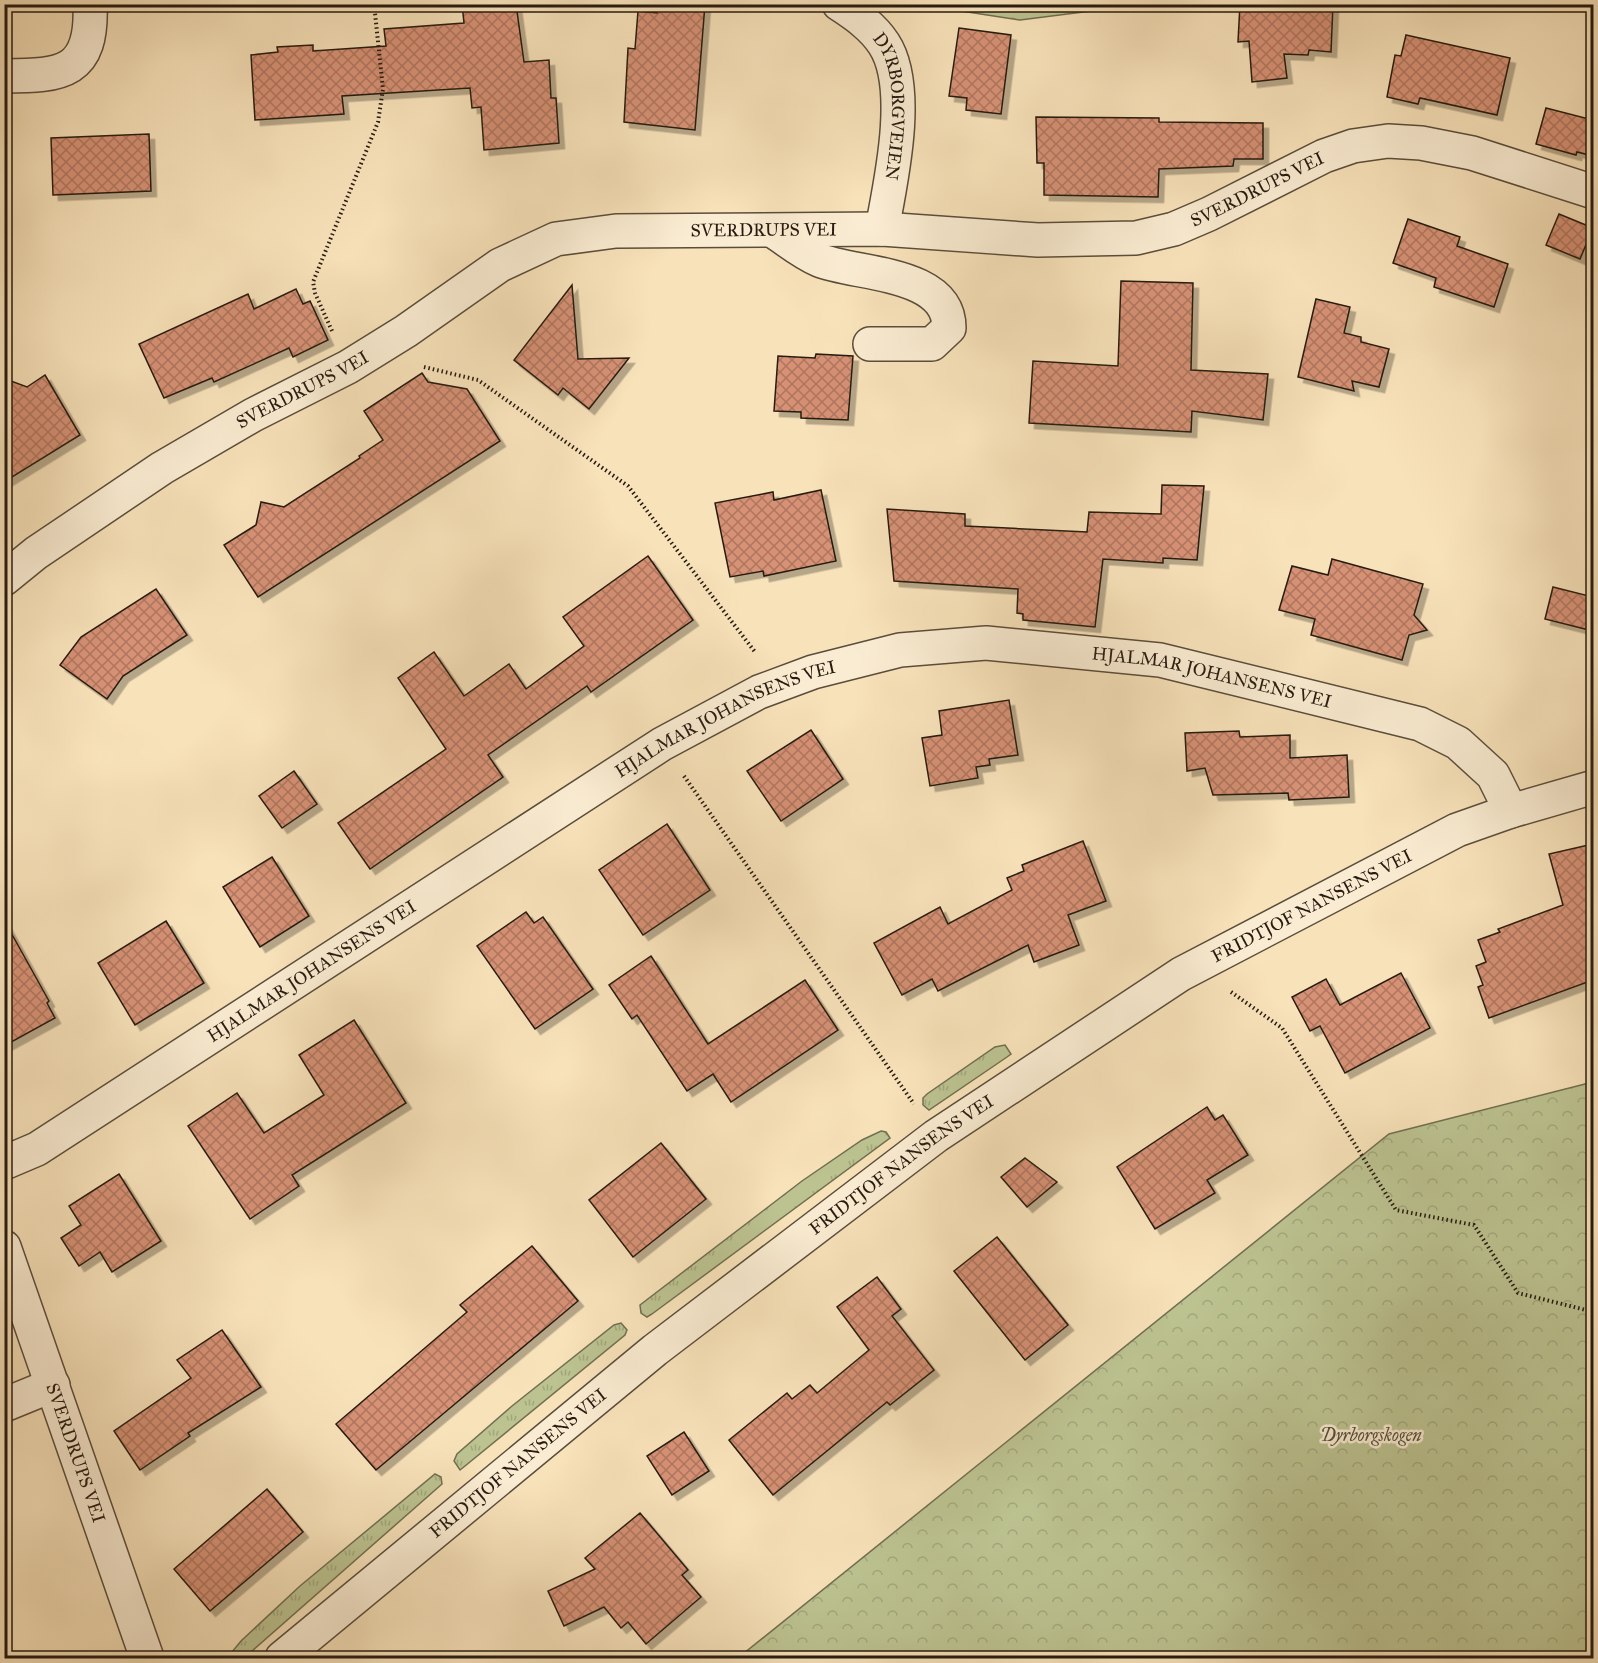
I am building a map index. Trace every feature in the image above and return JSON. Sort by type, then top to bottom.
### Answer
[{"type":"street","points":[[4,76],[44,76],[68,70],[79,58],[91,30],[90,4]]},
{"type":"street","name":"DYRBORGVEIEN","points":[[839,4],[860,18],[884,43],[892,60],[897,85],[898,125],[893,170],[882,229]]},
{"type":"street","name":"SVERDRUPS VEI","points":[[4,579],[36,553],[162,468],[253,415],[348,368],[406,331],[500,265],[556,239],[616,231],[775,232],[882,229],[1038,240],[1086,240],[1154,235],[1209,214],[1324,156],[1353,146],[1388,141],[1421,143],[1472,153],[1593,192]]},
{"type":"street","points":[[775,232],[819,260],[875,272],[912,284],[942,304],[949,319],[949,328],[932,344],[870,344]]},
{"type":"street","name":"HJALMAR JOHANSENS VEI","points":[[4,1163],[46,1142],[662,744],[778,684],[813,672],[891,652],[986,643],[1160,660],[1420,724],[1458,743],[1493,775],[1511,811]]},
{"type":"street","name":"FRIDTJOF NANSENS VEI","points":[[282,1659],[619,1377],[936,1136],[1196,966],[1457,830],[1511,811],[1593,787]]},
{"type":"street","name":"SVERDRUPS VEI","points":[[4,1247],[147,1659]]},
{"type":"street","points":[[4,1405],[53,1385]]},
{"type":"path","points":[[348,368],[315,293],[314,282],[378,122],[383,89],[374,4]]},
{"type":"path","points":[[416,367],[478,380],[628,486],[778,684]]},
{"type":"path","points":[[662,744],[913,1102]]},
{"type":"path","points":[[1196,966],[1282,1028],[1396,1210],[1474,1225],[1518,1293],[1593,1312]]},
{"type":"green space","points":[[922,5],[1139,5],[1020,20]]},
{"type":"green space","points":[[1005,1045],[1011,1054],[1007,1057],[929,1110],[923,1105],[923,1098],[927,1094],[995,1047]]},
{"type":"green space","name":"Dyrborgskogen","points":[[1593,1082],[1593,1658],[738,1658],[1389,1134]]},
{"type":"green space","points":[[881,1131],[886,1132],[890,1138],[652,1314],[647,1317],[641,1313],[640,1305],[802,1181],[862,1140]]},
{"type":"green space","points":[[621,1323],[627,1330],[625,1335],[460,1470],[454,1461],[457,1454],[512,1406],[614,1325]]},
{"type":"green space","points":[[435,1474],[441,1477],[442,1484],[244,1658],[227,1658],[241,1641],[300,1586]]},
{"type":"building","points":[[462,4],[516,4],[524,62],[549,60],[551,98],[556,98],[559,143],[484,150],[481,107],[472,108],[470,88],[342,96],[344,114],[255,120],[251,55],[278,52],[277,47],[313,45],[313,51],[386,46],[384,29],[464,23]]},
{"type":"building","points":[[657,4],[705,4],[695,130],[624,122],[628,48],[635,49],[638,11],[657,13]]},
{"type":"building","points":[[1240,4],[1333,4],[1331,52],[1309,50],[1308,55],[1284,54],[1287,78],[1252,82],[1249,41],[1238,42]]},
{"type":"building","points":[[959,28],[1011,35],[1001,114],[966,110],[967,98],[949,96]]},
{"type":"building","points":[[1406,35],[1510,58],[1497,115],[1420,98],[1418,104],[1387,97],[1395,55],[1401,56]]},
{"type":"building","points":[[1546,108],[1593,120],[1593,156],[1577,152],[1576,155],[1536,144]]},
{"type":"building","points":[[1036,117],[1159,118],[1159,122],[1263,123],[1263,159],[1234,159],[1233,166],[1159,169],[1158,197],[1044,195],[1044,163],[1037,163]]},
{"type":"building","points":[[149,134],[151,191],[53,195],[51,138]]},
{"type":"building","points":[[1559,214],[1593,228],[1580,259],[1546,245]]},
{"type":"building","points":[[1408,219],[1460,237],[1457,246],[1508,264],[1494,307],[1434,287],[1436,278],[1393,263]]},
{"type":"building","points":[[1121,281],[1193,283],[1191,370],[1268,374],[1263,420],[1192,411],[1191,432],[1029,423],[1033,361],[1118,366]]},
{"type":"building","points":[[572,285],[578,359],[629,358],[589,409],[563,388],[558,395],[514,360]]},
{"type":"building","points":[[296,289],[303,304],[310,301],[328,340],[293,357],[289,348],[214,382],[212,378],[164,398],[139,344],[248,294],[254,309]]},
{"type":"building","points":[[1316,299],[1350,307],[1344,333],[1361,337],[1361,342],[1389,349],[1379,387],[1352,381],[1354,391],[1298,377]]},
{"type":"building","points":[[816,354],[853,356],[848,420],[801,418],[801,412],[774,411],[778,356],[815,358]]},
{"type":"building","points":[[422,373],[428,382],[467,389],[500,441],[258,597],[224,545],[256,525],[261,502],[284,507],[360,458],[359,456],[383,440],[364,411]]},
{"type":"building","points":[[45,375],[80,435],[4,482],[4,400],[8,398],[11,381],[27,387]]},
{"type":"building","points":[[1162,485],[1204,486],[1197,560],[1163,558],[1163,563],[1103,559],[1095,627],[1023,620],[1023,614],[1017,613],[1018,589],[894,581],[887,509],[965,514],[965,526],[1087,532],[1089,512],[1161,514]]},
{"type":"building","points":[[821,490],[836,561],[764,576],[763,571],[730,577],[715,503],[773,492],[774,500]]},
{"type":"building","points":[[648,556],[693,620],[591,692],[587,686],[488,755],[503,777],[370,869],[338,823],[446,749],[398,678],[434,652],[464,696],[509,664],[526,689],[584,646],[563,617]]},
{"type":"building","points":[[1332,559],[1423,584],[1414,615],[1427,630],[1409,635],[1402,660],[1311,635],[1315,619],[1279,610],[1292,566],[1328,575]]},
{"type":"building","points":[[1553,587],[1593,597],[1593,631],[1545,619]]},
{"type":"building","points":[[156,589],[187,635],[123,676],[107,699],[60,665],[81,637]]},
{"type":"building","points":[[1009,700],[1018,755],[989,759],[990,765],[976,767],[978,778],[930,786],[922,738],[942,735],[939,711]]},
{"type":"building","points":[[811,730],[843,779],[781,821],[747,771]]},
{"type":"building","points":[[1239,731],[1240,737],[1290,735],[1290,758],[1347,755],[1349,797],[1289,800],[1288,793],[1213,795],[1205,768],[1187,771],[1185,733]]},
{"type":"building","points":[[294,771],[317,804],[282,828],[259,796]]},
{"type":"building","points":[[667,824],[710,890],[643,935],[599,870]]},
{"type":"building","points":[[1083,841],[1106,901],[1068,915],[1079,945],[1034,962],[1028,945],[938,991],[932,979],[902,995],[874,943],[940,907],[948,924],[1012,890],[1007,878],[1024,871],[1022,865]]},
{"type":"building","points":[[1593,844],[1593,980],[1489,1018],[1478,987],[1483,985],[1476,966],[1486,962],[1478,940],[1500,932],[1498,929],[1563,905],[1549,854]]},
{"type":"building","points":[[272,857],[309,916],[260,947],[223,887]]},
{"type":"building","points":[[526,912],[534,923],[543,917],[593,989],[535,1029],[477,946]]},
{"type":"building","points":[[4,920],[49,1001],[47,1003],[55,1018],[4,1046]]},
{"type":"building","points":[[166,921],[204,983],[135,1025],[98,963]]},
{"type":"building","points":[[651,956],[708,1044],[805,980],[838,1030],[731,1102],[713,1074],[687,1091],[637,1015],[632,1019],[609,985]]},
{"type":"building","points":[[1401,973],[1430,1028],[1345,1073],[1320,1026],[1310,1031],[1292,997],[1326,979],[1340,1005]]},
{"type":"building","points":[[354,1020],[406,1103],[292,1175],[299,1186],[250,1219],[188,1126],[237,1093],[264,1133],[324,1095],[299,1055]]},
{"type":"building","points":[[1207,1107],[1215,1120],[1223,1115],[1248,1155],[1207,1180],[1215,1193],[1155,1229],[1117,1167]]},
{"type":"building","points":[[661,1143],[706,1199],[633,1257],[589,1200]]},
{"type":"building","points":[[1025,1158],[1057,1182],[1027,1207],[1001,1177]]},
{"type":"building","points":[[119,1174],[161,1241],[112,1272],[100,1252],[79,1266],[61,1238],[81,1225],[69,1206]]},
{"type":"building","points":[[997,1237],[1068,1325],[1025,1360],[954,1271]]},
{"type":"building","points":[[532,1246],[578,1301],[376,1470],[336,1424],[467,1312],[460,1305]]},
{"type":"building","points":[[877,1277],[901,1309],[892,1316],[934,1370],[890,1405],[887,1402],[773,1495],[729,1440],[787,1393],[792,1399],[810,1385],[817,1393],[869,1350],[837,1307]]},
{"type":"building","points":[[222,1330],[261,1387],[188,1433],[190,1436],[140,1470],[114,1431],[191,1378],[177,1360]]},
{"type":"building","points":[[684,1432],[709,1471],[672,1495],[647,1456]]},
{"type":"building","points":[[267,1489],[303,1532],[210,1611],[174,1569]]},
{"type":"building","points":[[640,1513],[688,1570],[682,1575],[701,1597],[646,1644],[628,1622],[621,1628],[604,1607],[564,1626],[548,1591],[595,1569],[585,1558]]}]
